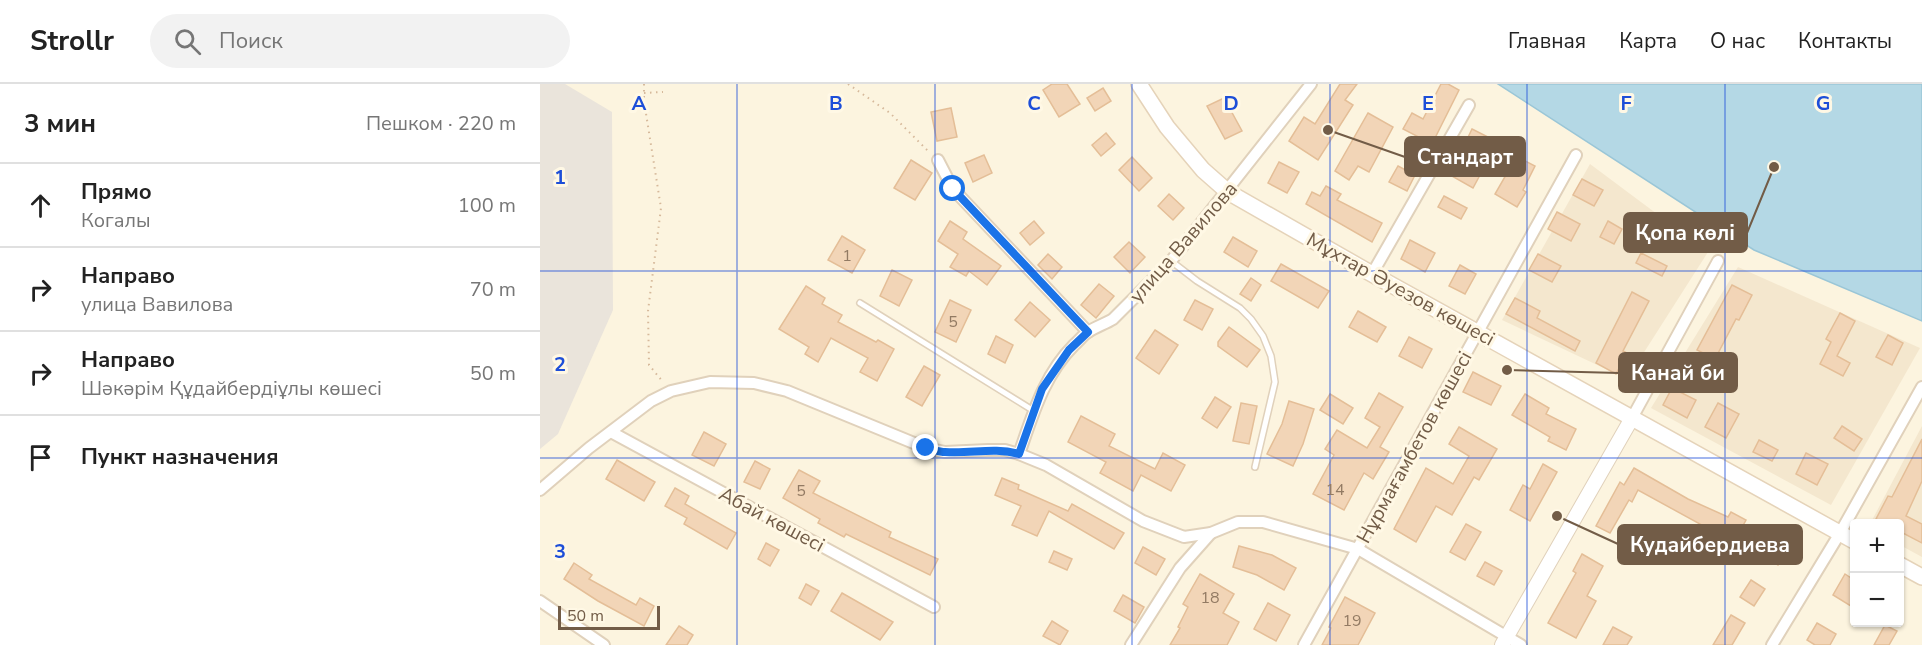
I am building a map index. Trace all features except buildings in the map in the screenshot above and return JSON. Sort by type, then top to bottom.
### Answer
[{"type":"main road","name":"Мұхтар Әуезов көшесі","points":[[1139,84],[1167,127],[1203,170],[1228,192],[1850,539]]},
{"type":"main road","points":[[1904,568],[1922,577]]},
{"type":"street","name":"улица Вавилова","points":[[1019,454],[1042,389],[1054,369],[1088,332],[1102,326],[1119,314],[1171,261],[1228,192],[1311,84]]},
{"type":"street","points":[[1372,274],[1469,105]]},
{"type":"street","name":"Нұрмағамбетов көшесі","points":[[1304,645],[1576,155]]},
{"type":"street","points":[[938,160],[953,189],[1088,332]]},
{"type":"street","points":[[1504,640],[1719,261]]},
{"type":"street","points":[[540,490],[651,401],[671,391],[710,382],[754,383],[787,391],[936,450],[945,452],[1005,450],[1019,454],[1046,465],[1143,521],[1184,537],[1211,533],[1238,522],[1263,522],[1358,549],[1504,640],[1521,645]]},
{"type":"street","points":[[1772,645],[1840,533],[1922,387]]},
{"type":"street","name":"Абай көшесі","points":[[611,432],[934,607]]},
{"type":"street","points":[[1131,645],[1180,568],[1211,533]]},
{"type":"street","points":[[540,601],[604,645]]},
{"type":"lane","points":[[1171,261],[1197,281],[1240,308],[1263,336],[1271,356],[1275,382],[1256,467]]},
{"type":"lane","points":[[860,303],[1034,411]]},
{"type":"path","points":[[644,84],[661,208],[648,311],[649,365],[671,391]]},
{"type":"path","points":[[848,84],[890,113],[938,160]]},
{"type":"path","points":[[644,93],[663,92]]},
{"type":"shaded area","points":[[540,84],[565,84],[612,112],[613,310],[558,434],[540,449]]},
{"type":"shaded area","points":[[1590,164],[1708,252],[1627,379],[1502,320]]},
{"type":"shaded area","points":[[1738,267],[1920,348],[1831,505],[1651,408]]},
{"type":"shaded area","points":[[1922,426],[1922,557],[1904,547],[1904,519],[1873,519]]},
{"type":"water","points":[[1498,84],[1922,84],[1922,321],[1754,250]]},
{"type":"place","name":"Стандарт","points":[[1328,130]]},
{"type":"place","name":"Қопа көлі","points":[[1774,167]]},
{"type":"place","name":"Канай би","points":[[1507,370]]},
{"type":"place","name":"Кудайбердиева","points":[[1557,516]]},
{"type":"route","points":[[926,448],[945,452],[1005,450],[1019,454],[1042,389],[1069,350],[1088,332],[953,189]]}]
